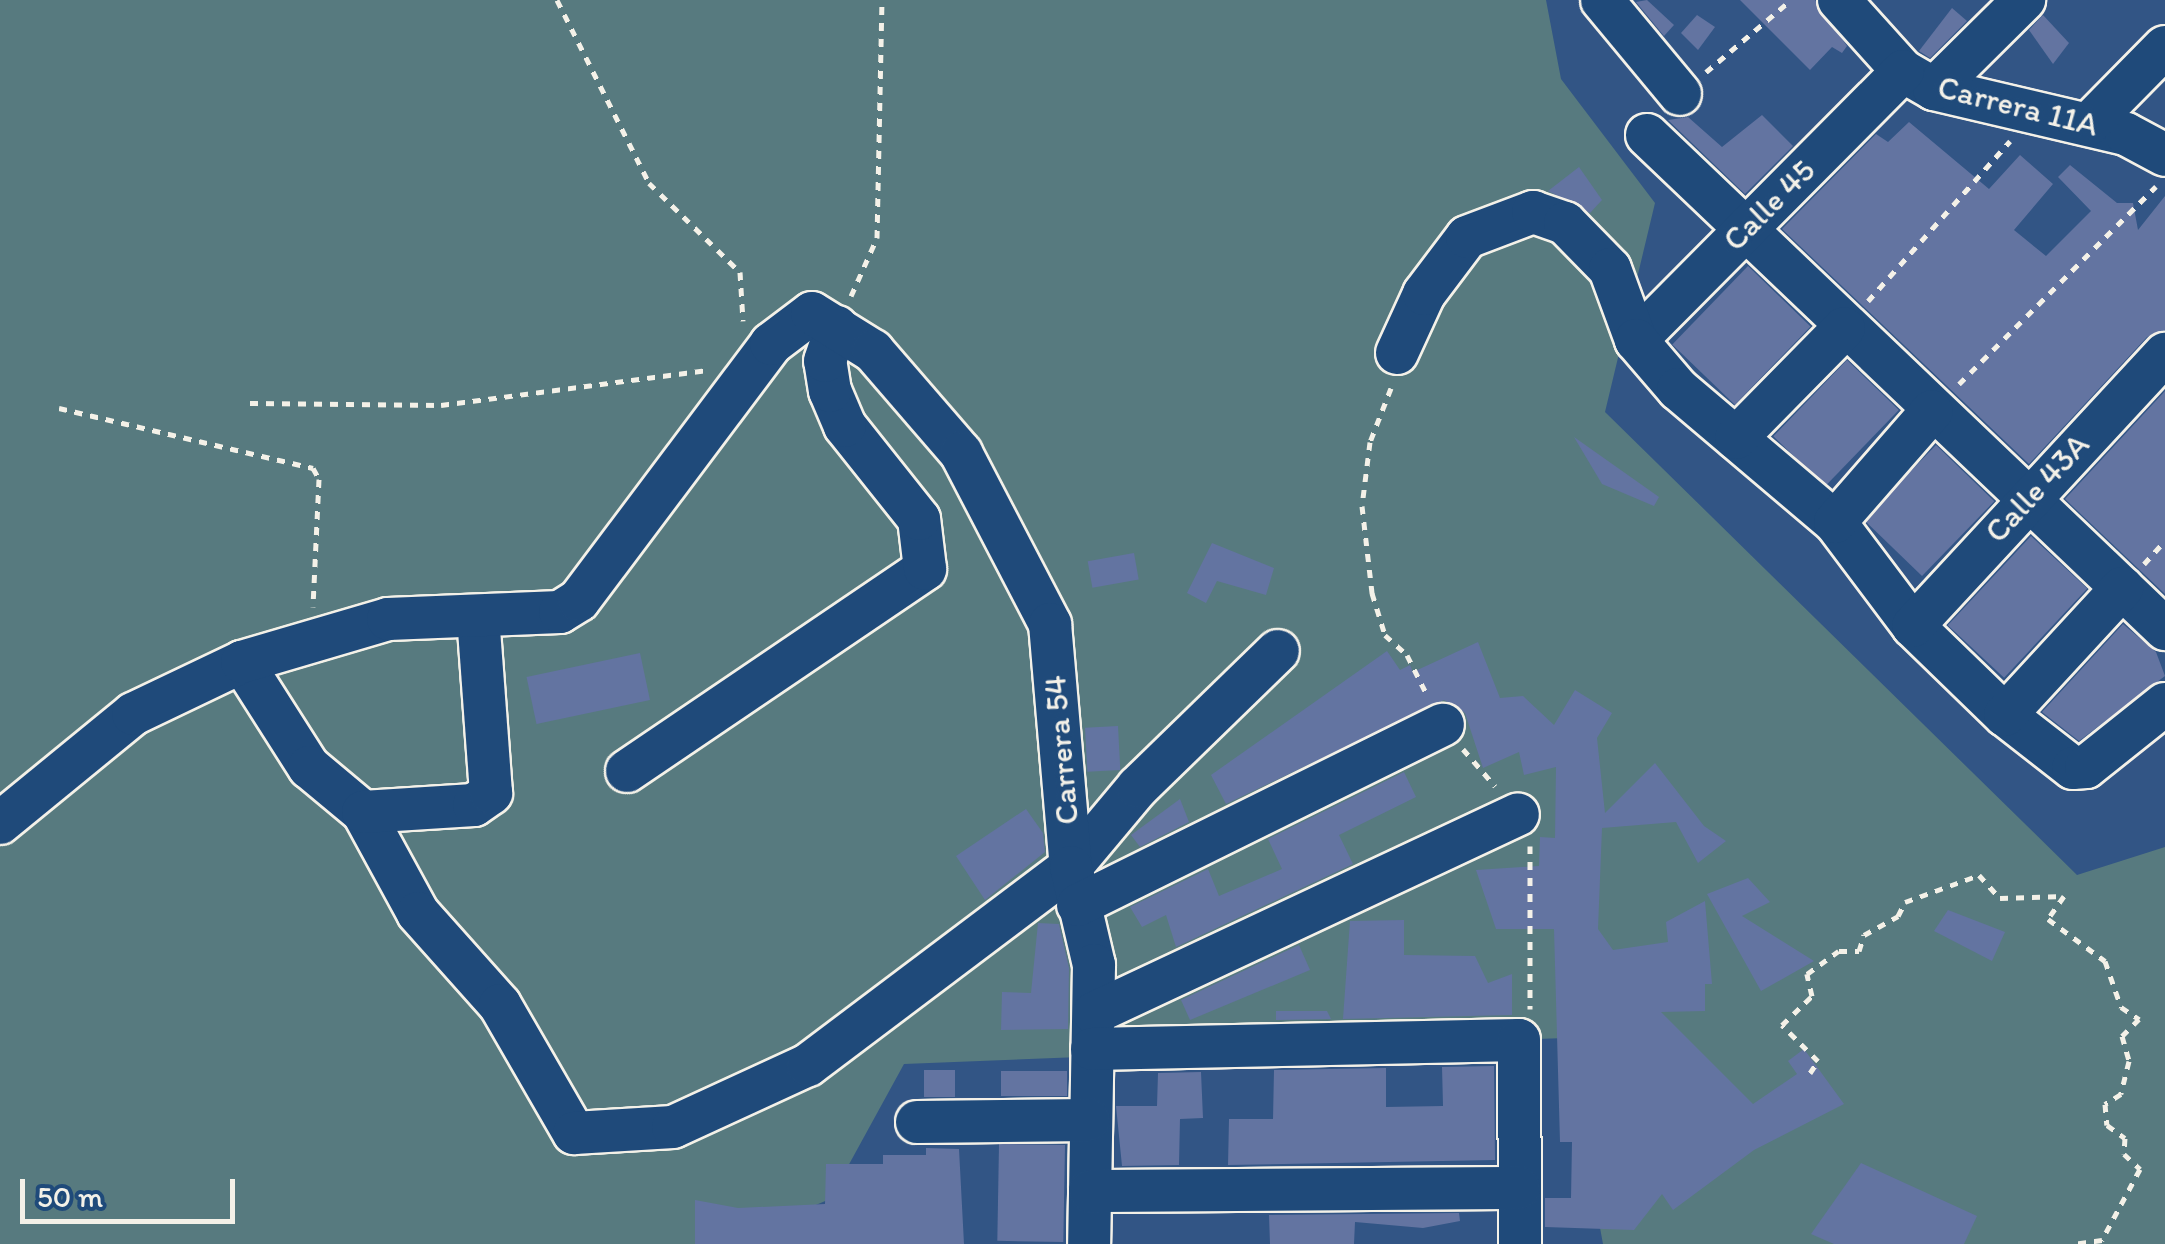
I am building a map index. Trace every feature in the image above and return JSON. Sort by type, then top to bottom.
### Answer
[{"type":"street","points":[[1602,0],[1680,94]]},
{"type":"street","name":"Carrera 11A","points":[[1839,0],[1918,80],[2088,124],[2165,155]]},
{"type":"street","name":"Calle 45","points":[[1636,340],[1743,232],[1918,80],[2024,0]]},
{"type":"street","points":[[2088,124],[2165,48]]},
{"type":"street","points":[[1647,135],[1743,232],[2165,629]]},
{"type":"street","points":[[1397,353],[1424,294],[1467,237],[1534,212],[1590,240],[1610,269],[1636,340],[1736,438],[1836,522],[1914,626],[2005,714],[2072,768],[2086,767],[2165,704]]},
{"type":"street","points":[[0,823],[134,714],[242,662],[312,636],[388,619],[560,612],[579,600],[788,325],[812,313],[837,328],[826,361],[830,391],[845,426],[919,519],[925,569],[904,590],[627,771]]},
{"type":"street","name":"Carrera 54","points":[[837,328],[873,351],[961,452],[1038,591],[1050,624],[1074,886],[1094,965],[1089,1244]]},
{"type":"street","points":[[1736,438],[1844,328]]},
{"type":"street","name":"Calle 43A","points":[[1914,626],[2025,498],[2165,354]]},
{"type":"street","points":[[1836,522],[1932,411]]},
{"type":"street","points":[[2005,714],[2122,588]]},
{"type":"street","points":[[362,812],[474,805],[491,793],[478,617]]},
{"type":"street","points":[[1074,886],[1138,787],[1278,650]]},
{"type":"street","points":[[242,662],[309,767],[362,812],[418,913],[500,1005],[574,1133],[673,1127],[808,1065],[1074,886],[1442,726]]},
{"type":"street","points":[[1093,1031],[1518,814]]},
{"type":"street","points":[[1093,1031],[1519,1040],[1520,1244]]},
{"type":"street","points":[[917,1122],[1089,1120]]},
{"type":"street","points":[[1090,1191],[1519,1188]]},
{"type":"path","points":[[557,0],[649,184],[740,272],[740,330]]},
{"type":"path","points":[[837,328],[878,238],[882,0]]},
{"type":"path","points":[[1680,94],[1791,0]]},
{"type":"path","points":[[1844,328],[2035,112]]},
{"type":"path","points":[[1932,411],[2165,176]]},
{"type":"path","points":[[1385,635],[1362,506],[1370,442],[1385,416],[1397,353]]},
{"type":"path","points":[[250,403],[440,405],[728,367]]},
{"type":"path","points":[[59,408],[313,468],[320,478],[312,636]]},
{"type":"path","points":[[1810,1073],[1818,1061],[1782,1025],[1812,996],[1808,974],[1839,951],[1859,951],[1864,935],[1898,916],[1904,902],[1979,875],[2000,898],[2064,896],[2048,919],[2105,961],[2121,1007],[2139,1019],[2122,1036],[2129,1061],[2121,1094],[2105,1104],[2106,1125],[2124,1138],[2124,1154],[2140,1169],[2102,1240],[2075,1244]]},
{"type":"green space","points":[[0,0],[1546,0],[1561,79],[1655,203],[1605,412],[2077,875],[2165,847],[2165,1244],[1603,1244],[1565,1038],[904,1064],[830,1199],[724,1244],[0,1244]]},
{"type":"building","points":[[1647,0],[1674,25],[1664,36],[1636,2]]},
{"type":"building","points":[[1740,0],[1815,0],[1847,46],[1842,53],[1832,47],[1810,70]]},
{"type":"building","points":[[1952,8],[1967,21],[1930,58],[1919,51]]},
{"type":"building","points":[[1697,15],[1715,27],[1698,50],[1681,33]]},
{"type":"building","points":[[2043,15],[2069,43],[2053,64],[2029,30]]},
{"type":"building","points":[[1762,115],[1793,146],[1745,194],[1668,120],[1688,117],[1722,147]]},
{"type":"building","points":[[1909,122],[1989,189],[2020,155],[2053,184],[2014,230],[2046,256],[2091,211],[2058,177],[2070,165],[2117,203],[2133,203],[2138,230],[2165,196],[2165,330],[2147,337],[2029,464],[1782,229],[1876,134],[1888,142]]},
{"type":"building","points":[[1579,167],[1602,200],[1590,213],[1548,191]]},
{"type":"building","points":[[1748,266],[1811,326],[1735,405],[1672,344]]},
{"type":"building","points":[[1847,360],[1899,410],[1825,486],[1773,436]]},
{"type":"building","points":[[2165,391],[2165,594],[2065,499]]},
{"type":"building","points":[[1574,437],[1659,497],[1654,506],[1602,484]]},
{"type":"building","points":[[1936,445],[1994,501],[1922,576],[1864,520]]},
{"type":"building","points":[[2031,536],[2087,589],[2004,678],[1948,625]]},
{"type":"building","points":[[1212,543],[1274,568],[1266,595],[1217,581],[1206,603],[1187,593]]},
{"type":"building","points":[[1134,553],[1139,580],[1092,588],[1088,561]]},
{"type":"building","points":[[2123,624],[2156,652],[2165,676],[2079,741],[2042,712]]},
{"type":"building","points":[[1478,642],[1500,698],[1523,696],[1554,725],[1575,690],[1612,713],[1597,738],[1605,813],[1655,763],[1704,826],[1726,841],[1698,863],[1676,822],[1602,828],[1598,929],[1613,950],[1668,942],[1666,922],[1705,901],[1712,984],[1705,984],[1705,1011],[1661,1012],[1753,1104],[1797,1074],[1788,1061],[1804,1049],[1844,1104],[1754,1150],[1673,1210],[1662,1194],[1634,1230],[1545,1227],[1545,1198],[1571,1198],[1572,1142],[1560,1142],[1554,929],[1496,929],[1476,870],[1539,866],[1540,837],[1555,838],[1556,767],[1524,775],[1519,752],[1483,768],[1465,713],[1444,700],[1226,804],[1211,775],[1387,651],[1400,670],[1410,665],[1413,672]]},
{"type":"building","points":[[640,653],[650,700],[537,724],[527,677]]},
{"type":"building","points":[[1118,726],[1120,770],[1087,772],[1085,728]]},
{"type":"building","points":[[1404,772],[1416,797],[1339,835],[1353,864],[1176,947],[1166,915],[1142,927],[1130,907],[1208,869],[1219,896],[1282,869],[1268,839]]},
{"type":"building","points":[[1180,799],[1189,822],[1140,847],[1131,835]]},
{"type":"building","points":[[1026,809],[1043,833],[1045,852],[985,900],[956,856]]},
{"type":"building","points":[[1748,878],[1770,902],[1742,916],[1814,961],[1761,991],[1707,894]]},
{"type":"building","points":[[1948,910],[2005,932],[1992,961],[1934,931]]},
{"type":"building","points":[[1404,920],[1404,955],[1475,956],[1488,983],[1512,974],[1512,1015],[1343,1019],[1350,921]]},
{"type":"building","points":[[1038,923],[1059,924],[1069,968],[1068,1029],[1001,1030],[1002,992],[1031,993]]},
{"type":"building","points":[[1299,945],[1310,970],[1190,1020],[1181,1000]]},
{"type":"building","points":[[1276,1011],[1327,1011],[1331,1019],[1276,1020]]},
{"type":"building","points":[[1494,1066],[1495,1160],[1228,1165],[1229,1119],[1273,1119],[1274,1070],[1386,1068],[1386,1107],[1443,1106],[1442,1067]]},
{"type":"building","points":[[924,1070],[955,1070],[955,1097],[924,1097]]},
{"type":"building","points":[[1001,1071],[1067,1071],[1067,1096],[1001,1096]]},
{"type":"building","points":[[1201,1072],[1203,1118],[1180,1119],[1179,1165],[1122,1166],[1116,1106],[1157,1106],[1158,1073]]},
{"type":"building","points":[[999,1144],[1065,1145],[1063,1242],[997,1241]]},
{"type":"building","points":[[926,1148],[959,1149],[964,1244],[695,1244],[695,1200],[738,1208],[825,1204],[826,1164],[883,1164],[883,1155],[926,1155]]},
{"type":"building","points":[[1861,1163],[1977,1216],[1964,1244],[1834,1244],[1811,1234]]},
{"type":"building","points":[[1459,1213],[1460,1221],[1423,1228],[1355,1222],[1354,1244],[1270,1244],[1269,1215]]}]
